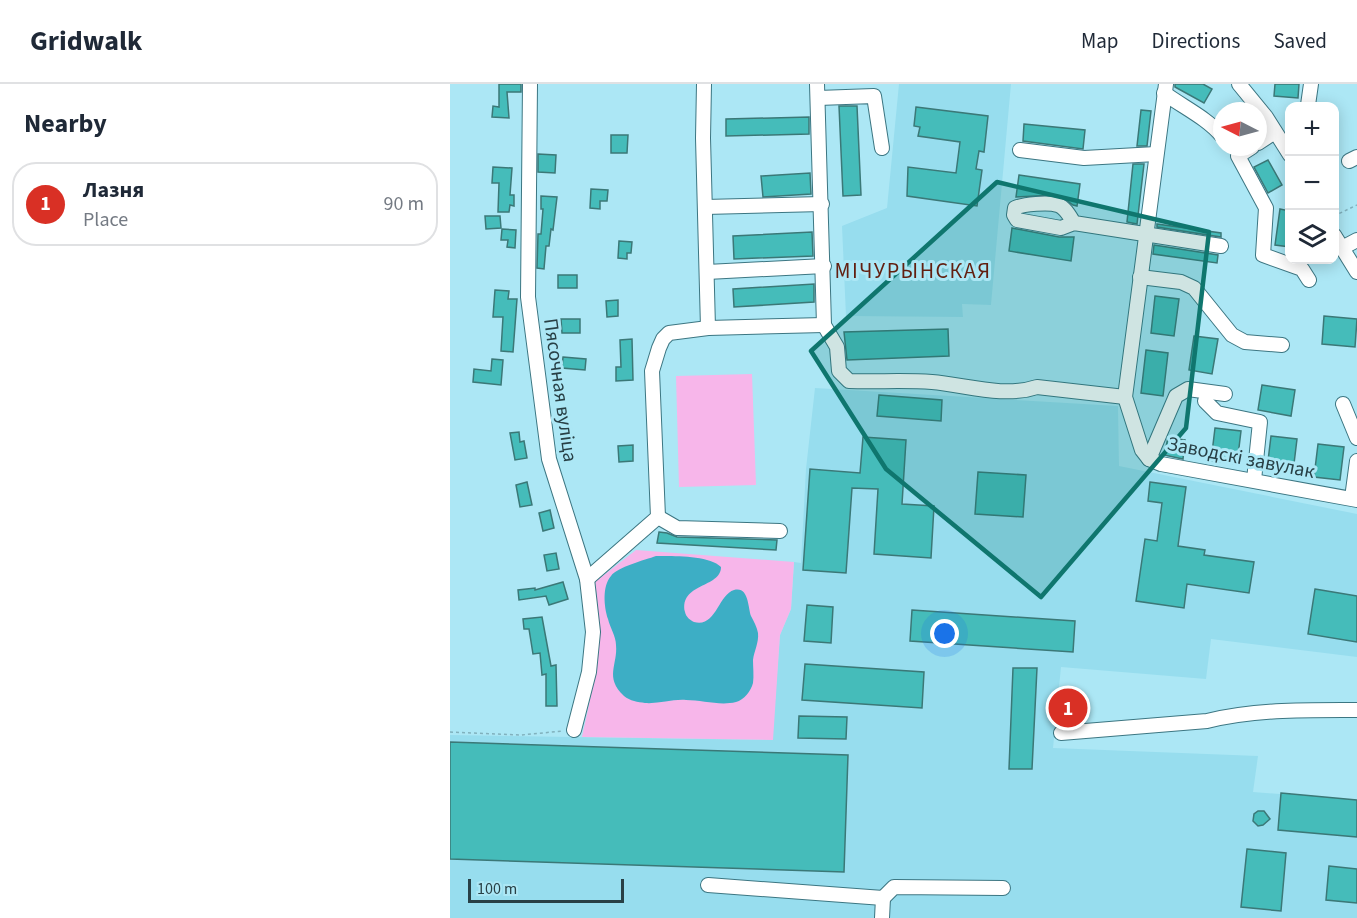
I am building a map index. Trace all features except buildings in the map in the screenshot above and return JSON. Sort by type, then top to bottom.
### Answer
[{"type":"street","name":"Пясочная вуліца","points":[[530,84],[528,297],[549,459],[587,579],[593,632],[589,672],[574,730]]},
{"type":"street","points":[[704,84],[703,138],[708,328]]},
{"type":"street","points":[[1239,84],[1285,147]]},
{"type":"street","points":[[1308,102],[1311,84]]},
{"type":"street","points":[[1165,88],[1184,108],[1213,125]]},
{"type":"street","points":[[882,148],[874,96],[817,91],[824,325],[837,347],[839,371],[849,381],[932,382],[956,387],[1011,391],[1037,387],[1125,397],[1165,88]]},
{"type":"street","points":[[1267,137],[1275,132]]},
{"type":"street","points":[[1020,150],[1084,158],[1156,154]]},
{"type":"street","points":[[1236,156],[1266,208],[1263,255],[1302,269],[1309,280]]},
{"type":"street","points":[[705,207],[822,204]]},
{"type":"street","points":[[1074,223],[1221,246]]},
{"type":"street","points":[[1342,248],[1357,240]]},
{"type":"street","points":[[1339,242],[1357,272]]},
{"type":"street","points":[[707,272],[824,266]]},
{"type":"street","points":[[1140,277],[1181,282],[1194,288],[1232,335],[1245,342],[1282,345]]},
{"type":"street","points":[[658,517],[652,371],[663,339],[669,333],[708,328],[824,325]]},
{"type":"street","points":[[1149,459],[1176,396],[1188,389],[1225,394]]},
{"type":"street","name":"Заводскі завулак","points":[[1125,397],[1142,450],[1149,459],[1161,464],[1354,499]]},
{"type":"street","points":[[1205,401],[1217,413],[1260,422],[1254,480]]},
{"type":"street","points":[[1342,404],[1357,438]]},
{"type":"street","points":[[1354,499],[1357,462]]},
{"type":"street","points":[[587,579],[658,517]]},
{"type":"street","points":[[658,517],[677,528],[780,531]]},
{"type":"street","points":[[1061,733],[1207,721],[1277,711],[1357,710]]},
{"type":"street","points":[[708,885],[883,898]]},
{"type":"street","points":[[882,918],[883,898],[894,887],[1003,888]]},
{"type":"path","points":[[1339,214],[1357,205]]},
{"type":"path","points":[[450,732],[521,735],[574,730]]},
{"type":"highlighted area","points":[[997,182],[1209,232],[1186,428],[1041,597],[886,469],[811,351]]},
{"type":"shaded area","points":[[899,84],[1011,84],[991,305],[962,304],[963,317],[846,316],[842,226],[887,208]]},
{"type":"shaded area","points":[[752,374],[756,485],[679,487],[676,376]]},
{"type":"shaded area","points":[[815,388],[1118,406],[1119,466],[1357,514],[1357,657],[1211,639],[1206,679],[1061,667],[1053,748],[1258,756],[1253,792],[1357,800],[1357,918],[450,918],[450,735],[772,740],[780,635],[791,609],[794,562],[801,563],[806,469]]},
{"type":"shaded area","points":[[636,550],[794,562],[791,609],[780,635],[773,740],[582,737],[591,697],[598,642],[595,582]]},
{"type":"shaded area","points":[[656,556],[700,558],[721,567],[715,579],[688,596],[685,612],[694,622],[701,623],[712,616],[724,598],[734,590],[743,591],[745,594],[758,637],[753,660],[753,683],[749,692],[742,699],[724,703],[681,700],[645,703],[629,699],[618,689],[613,677],[616,645],[606,609],[606,585],[611,576],[619,570]]},
{"type":"place","name":"Лазня","points":[[1068,708]]},
{"type":"district","name":"МІЧУРЫНСКАЯ","points":[[913,270]]}]
